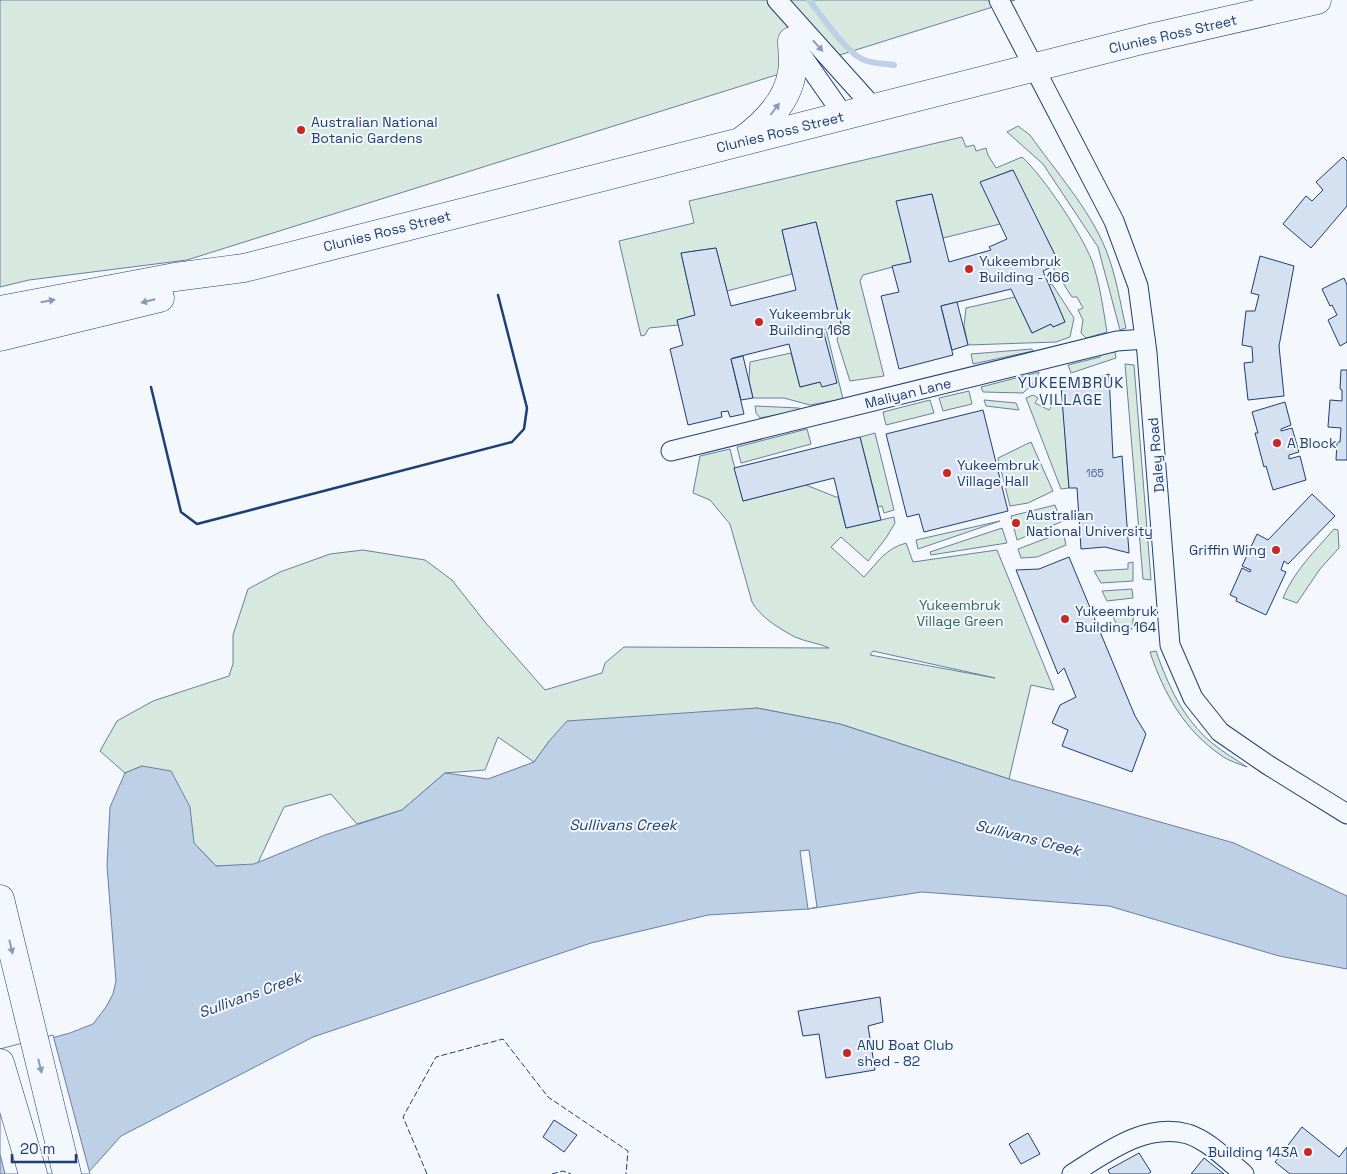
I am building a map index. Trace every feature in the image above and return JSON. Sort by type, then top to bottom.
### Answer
[{"type":"main road","name":"Clunies Ross Street","points":[[0,310],[175,277],[244,268],[1146,39],[1317,0]]},
{"type":"main road","points":[[740,142],[763,125],[780,104],[793,71],[792,41]]},
{"type":"main road","name":"Clunies Ross Street","points":[[6,337],[179,294],[244,268]]},
{"type":"main road","points":[[0,899],[67,1174]]},
{"type":"main road","points":[[0,1063],[33,1174]]},
{"type":"street","name":"Daley Road","points":[[999,0],[1114,221],[1138,286],[1158,479],[1170,645],[1181,673],[1193,698],[1220,732],[1268,765],[1347,814]]},
{"type":"street","points":[[781,5],[792,41],[844,116]]},
{"type":"street","points":[[781,5],[874,108]]},
{"type":"street","name":"Maliyan Lane","points":[[671,451],[1117,341],[1145,339]]},
{"type":"street","points":[[1072,1174],[1128,1140],[1163,1132],[1188,1135],[1195,1138],[1211,1147],[1244,1174]]},
{"type":"green space","name":"Australian National Botanic Gardens","points":[[0,0],[1015,0],[187,260],[29,280],[0,287]]},
{"type":"green space","points":[[1018,126],[1030,135],[1091,220],[1106,250],[1118,289],[1126,328],[1120,330],[1098,247],[1043,164],[1007,132]]},
{"type":"green space","points":[[962,137],[966,147],[974,145],[976,151],[986,148],[996,168],[1022,157],[1051,191],[1080,236],[1092,261],[1107,332],[1086,338],[1081,333],[1083,320],[1078,310],[1083,308],[1077,297],[1072,297],[1052,266],[1059,263],[1012,170],[981,182],[1000,224],[943,238],[932,194],[897,201],[911,262],[863,275],[860,281],[884,376],[850,381],[837,340],[841,324],[816,222],[782,230],[792,274],[727,291],[716,248],[681,253],[695,315],[678,320],[678,325],[649,328],[645,335],[641,336],[619,241],[694,223],[689,201]]},
{"type":"green space","points":[[1052,284],[1074,318],[1070,337],[1056,342],[968,345],[964,326],[966,308],[1015,297],[1032,333],[1051,324],[1053,327],[1065,322],[1049,285]]},
{"type":"green space","points":[[826,329],[843,399],[810,405],[784,398],[753,398],[749,380],[750,362],[791,353],[800,387],[820,382],[836,383],[823,330]]},
{"type":"green space","points":[[1032,349],[1033,351],[973,364],[971,354]]},
{"type":"green space","points":[[1115,352],[1116,358],[1071,373],[1068,365],[1100,357],[1100,354]]},
{"type":"green space","points":[[1125,364],[1134,365],[1151,580],[1143,579]]},
{"type":"green space","points":[[1039,372],[1036,381],[1023,393],[983,392],[981,387]]},
{"type":"green space","points":[[969,391],[972,404],[943,411],[939,398]]},
{"type":"green space","points":[[1033,395],[1038,398],[1035,403],[1049,410],[1052,405],[1063,405],[1069,488],[1061,489],[1026,398]]},
{"type":"green space","points":[[930,400],[934,413],[886,425],[883,412]]},
{"type":"green space","points":[[984,400],[1016,403],[1019,410],[986,406]]},
{"type":"green space","points":[[755,406],[799,408],[801,410],[760,418],[756,413]]},
{"type":"green space","points":[[807,429],[811,444],[741,463],[737,447]]},
{"type":"green space","points":[[875,433],[894,510],[884,513],[882,506],[878,507],[860,437]]},
{"type":"green space","points":[[1031,442],[1053,491],[1028,503],[1010,506],[998,458]]},
{"type":"green space","name":"Yukeembruk Village Green","points":[[730,449],[743,501],[806,485],[838,497],[846,528],[894,517],[895,523],[868,561],[841,537],[831,547],[864,577],[887,552],[906,543],[913,562],[997,550],[1054,690],[1031,685],[1009,779],[840,724],[757,708],[550,740],[534,762],[498,737],[485,770],[445,773],[402,810],[357,824],[331,794],[284,807],[256,867],[216,866],[194,843],[142,766],[125,773],[100,751],[117,721],[153,701],[229,676],[233,664],[233,635],[248,589],[280,572],[330,554],[363,550],[425,560],[452,580],[485,622],[545,690],[602,673],[605,663],[624,647],[829,648],[789,634],[760,613],[752,602],[730,524],[710,500],[693,493],[700,456]],"holes":[[[873,651],[995,678],[870,655]]]},
{"type":"green space","points":[[1055,505],[1061,522],[1017,540],[1011,516]]},
{"type":"green space","points":[[1000,521],[918,549],[916,540]]},
{"type":"green space","points":[[1002,528],[1007,543],[931,555],[930,552]]},
{"type":"green space","points":[[1334,529],[1338,530],[1339,548],[1320,569],[1297,603],[1283,598],[1299,570]]},
{"type":"green space","points":[[1063,532],[1066,545],[1037,557],[1021,558],[1018,549]]},
{"type":"green space","points":[[1133,562],[1133,581],[1101,583],[1094,571],[1128,569],[1128,563]]},
{"type":"green space","points":[[1132,589],[1133,598],[1107,601],[1102,591]]},
{"type":"green space","points":[[1134,613],[1132,629],[1119,629],[1112,615]]},
{"type":"green space","points":[[1156,651],[1171,689],[1193,723],[1212,743],[1247,767],[1222,756],[1186,723],[1169,697],[1162,682],[1150,652]]},
{"type":"water","name":"Sullivans Creek","points":[[757,708],[840,724],[1009,779],[1234,843],[1347,896],[1347,969],[1279,956],[1109,906],[922,892],[808,909],[708,915],[591,943],[313,1037],[121,1136],[87,1174],[0,1174],[0,1052],[70,1033],[93,1024],[113,994],[116,981],[107,866],[110,807],[125,773],[142,766],[171,771],[190,807],[194,843],[216,866],[254,864],[325,835],[402,810],[445,773],[488,779],[534,762],[567,721]]},
{"type":"pier","points":[[809,850],[817,907],[808,909],[800,851]]},
{"type":"pier","points":[[53,1035],[90,1174],[5,1174],[0,1154],[0,1049]]},
{"type":"building","points":[[1343,157],[1347,161],[1347,206],[1311,248],[1283,224],[1306,196],[1312,201],[1323,190],[1316,182]]},
{"type":"building","name":"Yukeembruk Building - 166","points":[[1013,170],[1059,263],[1043,271],[1065,322],[1053,327],[1051,324],[1032,333],[1011,289],[941,306],[953,355],[899,369],[881,296],[899,292],[892,266],[911,262],[896,201],[932,194],[949,262],[991,250],[989,247],[1007,239],[980,182]]},
{"type":"building","name":"Yukeembruk Building 168","points":[[816,222],[841,324],[823,330],[837,383],[822,387],[820,382],[800,387],[789,344],[733,358],[731,359],[744,414],[730,417],[728,411],[721,412],[722,417],[688,425],[670,349],[683,345],[677,320],[695,315],[681,253],[716,248],[731,306],[796,290],[782,230]]},
{"type":"building","points":[[1260,256],[1294,266],[1279,346],[1284,396],[1248,400],[1244,363],[1253,362],[1252,347],[1242,345],[1246,311],[1255,311],[1259,295],[1251,293]]},
{"type":"building","points":[[1344,278],[1347,285],[1347,342],[1340,346],[1328,320],[1337,315],[1332,305],[1330,306],[1322,289]]},
{"type":"building","points":[[957,302],[968,345],[952,350],[941,306]]},
{"type":"building","points":[[743,356],[753,398],[741,400],[731,359]]},
{"type":"building","points":[[1341,370],[1347,370],[1347,460],[1336,460],[1337,442],[1340,442],[1341,428],[1328,427],[1330,400],[1342,401],[1342,390],[1340,389]]},
{"type":"building","points":[[1109,374],[1113,458],[1122,456],[1129,553],[1105,547],[1081,549],[1077,488],[1069,488],[1061,386],[1084,383]]},
{"type":"building","name":"A Block","points":[[1285,402],[1291,425],[1281,429],[1281,431],[1292,428],[1299,452],[1289,455],[1289,459],[1300,456],[1306,480],[1273,490],[1266,466],[1264,467],[1255,433],[1258,433],[1252,412]]},
{"type":"building","name":"Yukeembruk Village Hall","points":[[983,410],[1008,511],[924,532],[919,514],[907,517],[886,434]]},
{"type":"building","points":[[860,437],[881,520],[846,528],[834,478],[743,501],[734,468]]},
{"type":"building","name":"Griffin Wing","points":[[1312,494],[1335,516],[1288,564],[1284,561],[1281,570],[1286,572],[1266,615],[1236,601],[1237,598],[1230,595],[1242,568],[1250,572],[1251,570],[1242,566],[1257,534],[1268,540]]},
{"type":"building","name":"Yukeembruk Building 164","points":[[1069,557],[1135,716],[1146,734],[1132,772],[1062,746],[1068,730],[1052,723],[1060,705],[1076,697],[1064,668],[1058,674],[1016,570],[1039,569]]},
{"type":"building","name":"ANU Boat Club shed - 82","points":[[880,997],[883,1022],[868,1026],[875,1070],[826,1078],[819,1034],[803,1036],[798,1011]]},
{"type":"building","points":[[554,1120],[577,1135],[564,1152],[543,1137]]},
{"type":"building","name":"Building 143A","points":[[1302,1127],[1339,1157],[1347,1147],[1347,1174],[1290,1174],[1275,1162]]},
{"type":"building","points":[[1028,1133],[1040,1154],[1021,1164],[1009,1144]]},
{"type":"building","points":[[1139,1153],[1151,1172],[1148,1174],[1110,1174],[1108,1170]]},
{"type":"building","points":[[1204,1158],[1224,1174],[1191,1174]]},
{"type":"waterway","points":[[809,0],[841,41],[855,55],[869,62],[894,65]]},
{"type":"fence","points":[[427,1174],[403,1117],[436,1057],[503,1039],[548,1097],[628,1151],[626,1174]]},
{"type":"fence","points":[[552,1174],[563,1171],[571,1174]]},
{"type":"wall","points":[[151,387],[181,512],[197,524],[512,442],[524,429],[527,408],[498,295]]},
{"type":"place","name":"Australian National Botanic Gardens","points":[[301,130]]},
{"type":"place","name":"Yukeembruk Building - 166","points":[[969,269]]},
{"type":"place","name":"Yukeembruk Building 168","points":[[759,322]]},
{"type":"place","name":"A Block","points":[[1277,443]]},
{"type":"place","name":"Yukeembruk Village Hall","points":[[947,473]]},
{"type":"place","name":"Australian National University","points":[[1016,523]]},
{"type":"place","name":"Griffin Wing","points":[[1276,550]]},
{"type":"place","name":"Yukeembruk Building 164","points":[[1065,619]]},
{"type":"place","name":"ANU Boat Club shed - 82","points":[[847,1053]]},
{"type":"place","name":"Building 143A","points":[[1308,1152]]},
{"type":"district","name":"YUKEEMBRUK VILLAGE","points":[[1071,392]]}]
